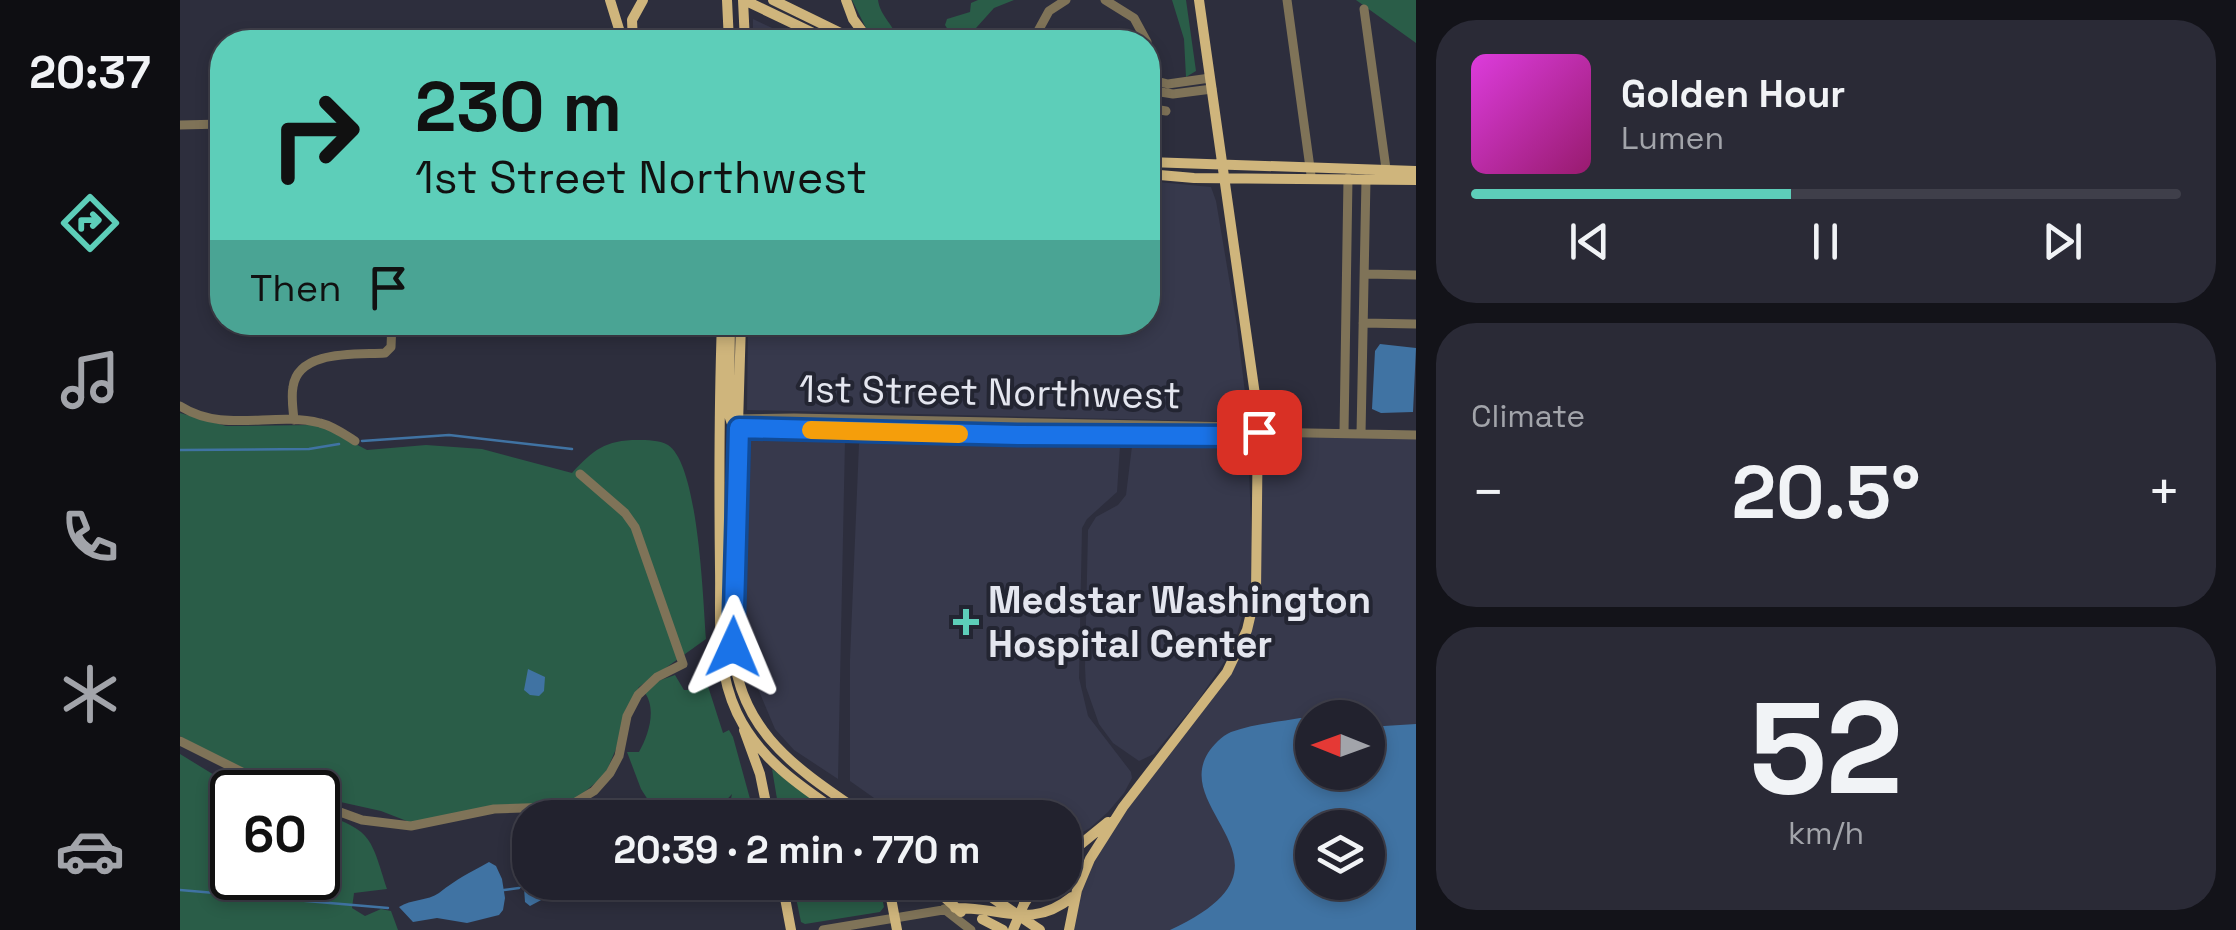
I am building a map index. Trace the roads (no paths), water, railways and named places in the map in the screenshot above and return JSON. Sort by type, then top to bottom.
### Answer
[{"type":"main road","points":[[610,0],[619,30]]},
{"type":"main road","points":[[632,30],[632,20],[643,0]]},
{"type":"main road","points":[[746,30],[744,0],[808,30]]},
{"type":"main road","points":[[773,0],[834,30]]},
{"type":"main road","points":[[846,0],[860,30]]},
{"type":"main road","points":[[1082,879],[1094,851],[1123,808],[1220,683],[1248,630],[1258,577],[1259,432],[1253,368],[1199,0]]},
{"type":"main road","points":[[726,30],[727,2]]},
{"type":"main road","points":[[782,17],[799,30]]},
{"type":"main road","points":[[1160,164],[1223,172]]},
{"type":"main road","points":[[1311,173],[1366,178],[1416,171]]},
{"type":"main road","points":[[1160,174],[1311,173],[1387,175],[1416,180]]},
{"type":"main road","points":[[723,335],[732,422]]},
{"type":"main road","points":[[730,335],[732,632],[738,677],[758,722],[782,754],[843,800]]},
{"type":"main road","points":[[740,335],[720,640],[726,680],[760,774],[765,800]]},
{"type":"main road","points":[[738,716],[781,770],[822,800]]},
{"type":"main road","points":[[1082,843],[1123,808]]},
{"type":"main road","points":[[785,900],[791,930]]},
{"type":"main road","points":[[942,900],[950,909],[1003,930]]},
{"type":"main road","points":[[996,900],[1037,927]]},
{"type":"main road","points":[[1013,930],[1027,900]]},
{"type":"main road","points":[[950,909],[975,910],[1037,927],[1057,914],[1069,900]]},
{"type":"main road","points":[[1069,930],[1075,900]]},
{"type":"street","points":[[1039,30],[1049,11],[1066,0]]},
{"type":"street","points":[[1105,0],[1134,18],[1140,30]]},
{"type":"street","points":[[1286,0],[1311,173]]},
{"type":"street","points":[[1364,9],[1387,175]]},
{"type":"street","points":[[1160,84],[1173,89]]},
{"type":"street","points":[[1160,90],[1211,84]]},
{"type":"street","points":[[1160,110],[1166,111]]},
{"type":"street","points":[[180,125],[210,124]]},
{"type":"street","points":[[1344,433],[1348,178]]},
{"type":"street","points":[[1361,434],[1366,178]]},
{"type":"street","points":[[1364,274],[1416,276]]},
{"type":"street","points":[[1363,322],[1416,324]]},
{"type":"street","points":[[294,420],[293,386],[304,369],[326,356],[385,353],[391,347],[391,335]]},
{"type":"street","points":[[180,406],[196,416],[219,422],[317,422],[356,441]]},
{"type":"street","name":"1st Street Northwest","points":[[732,422],[1018,435],[1416,434]]},
{"type":"street","points":[[340,812],[362,820],[410,826],[494,809],[563,806],[584,798],[603,783],[619,756],[627,716],[638,696],[656,678],[684,664],[635,528],[625,512],[580,474]]},
{"type":"street","points":[[180,741],[238,770]]},
{"type":"street","points":[[822,930],[896,924],[950,909],[971,930]]},
{"type":"water","points":[[1380,344],[1416,348],[1413,412],[1381,413],[1372,409],[1375,351]]},
{"type":"water","points":[[528,669],[545,677],[544,691],[539,696],[524,690]]},
{"type":"water","points":[[1295,719],[1295,790],[1385,790],[1385,726],[1416,724],[1416,930],[1170,930],[1211,906],[1231,883],[1235,861],[1206,797],[1202,775],[1208,753],[1218,741],[1231,732]]},
{"type":"water","points":[[489,862],[496,866],[502,879],[505,898],[499,915],[467,923],[437,918],[413,922],[399,907],[435,896]]},
{"type":"waterway","points":[[362,441],[449,435],[572,449]]},
{"type":"waterway","points":[[180,450],[309,449],[339,444]]},
{"type":"waterway","points":[[504,890],[512,889]]},
{"type":"waterway","points":[[180,890],[388,908]]},
{"type":"place","name":"Medstar Washington Hospital Center","points":[[966,622]]}]
